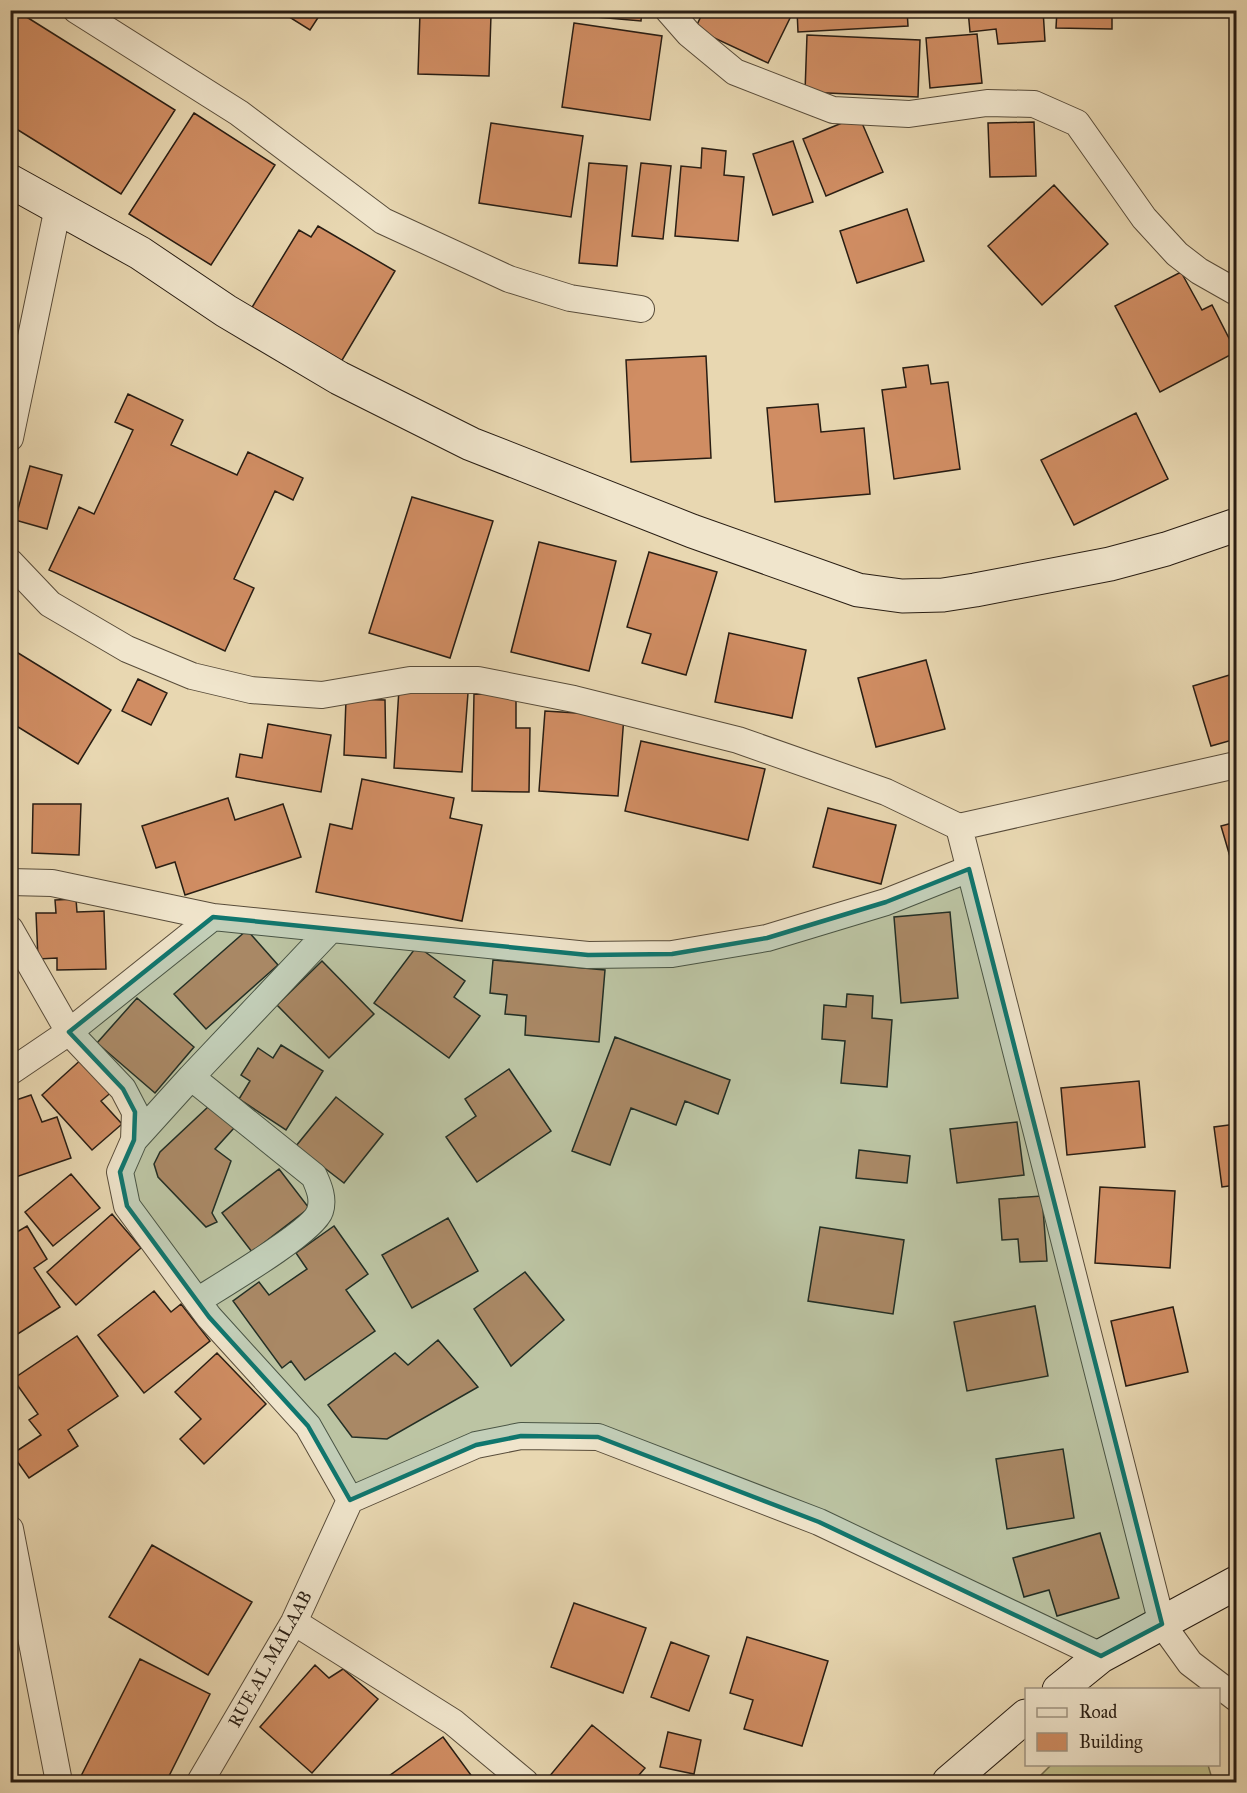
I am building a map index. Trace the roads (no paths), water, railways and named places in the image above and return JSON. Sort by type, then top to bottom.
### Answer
[{"type":"main road","points":[[10,181],[140,253],[226,311],[339,378],[471,444],[692,531],[858,591],[902,596],[964,592],[1110,564],[1166,549],[1236,525]]},
{"type":"main road","points":[[1060,1688],[1101,1656],[1236,1583]]},
{"type":"main road","points":[[949,1782],[1025,1717]]},
{"type":"street","points":[[76,10],[239,113],[383,221],[509,279],[570,298],[641,309]]},
{"type":"street","points":[[668,10],[689,34],[735,72],[833,110],[909,114],[987,103],[1034,104],[1077,123],[1144,218],[1177,254],[1199,271],[1236,292]]},
{"type":"street","points":[[10,438],[58,207]]},
{"type":"street","points":[[10,562],[50,603],[127,649],[192,676],[251,690],[322,695],[410,680],[478,680],[520,688],[574,699],[738,740],[886,792],[959,827],[1236,765]]},
{"type":"street","points":[[959,827],[1162,1624],[1190,1663],[1236,1698]]},
{"type":"street","points":[[10,882],[52,883],[213,917],[588,955],[672,954],[766,939],[886,902],[969,869]]},
{"type":"street","points":[[10,1072],[69,1032],[213,917]]},
{"type":"street","points":[[10,929],[69,1032],[123,1089],[135,1112],[134,1140]]},
{"type":"street","points":[[332,929],[134,1140],[120,1172],[127,1206],[209,1317],[308,1426],[350,1500],[476,1445],[521,1436],[598,1437],[819,1522],[1101,1656]]},
{"type":"street","points":[[191,1077],[314,1176],[321,1192],[320,1212],[309,1227],[197,1301]]},
{"type":"street","name":"RUE AL MALAAB","points":[[200,1782],[294,1622],[350,1500]]},
{"type":"street","points":[[10,1529],[18,1614],[59,1782]]},
{"type":"street","points":[[294,1622],[453,1722],[525,1782]]}]
